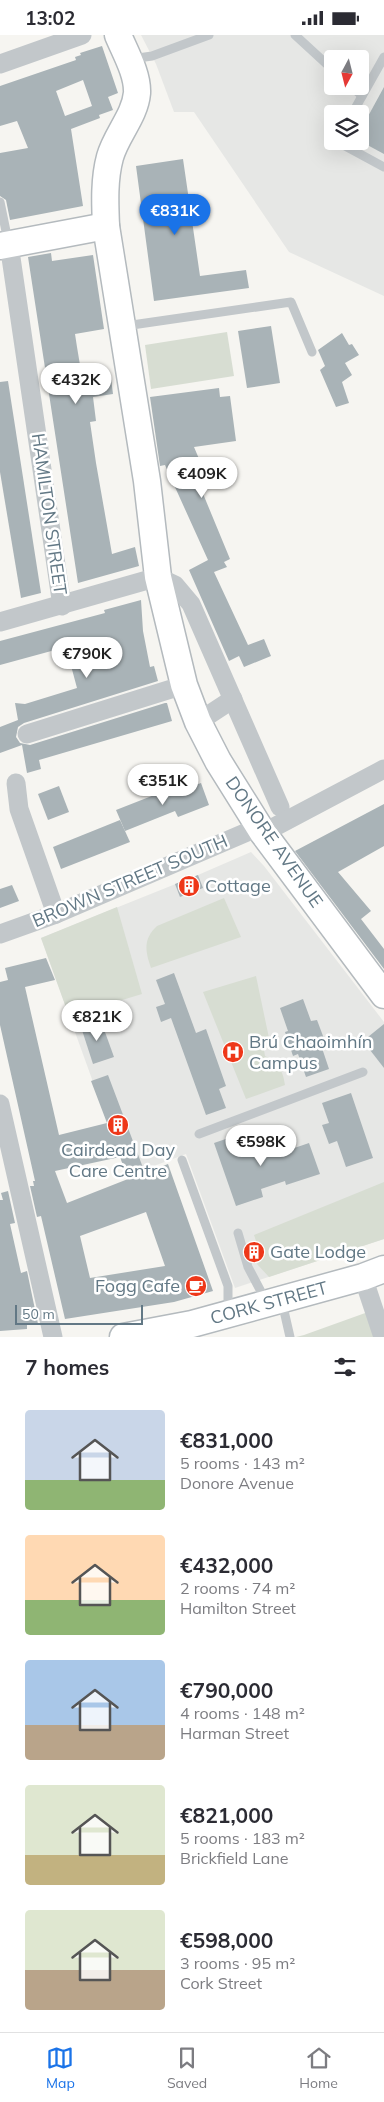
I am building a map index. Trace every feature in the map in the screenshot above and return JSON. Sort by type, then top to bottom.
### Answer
[{"type":"street","points":[[0,64],[82,35]]},
{"type":"street","name":"DONORE AVENUE","points":[[118,35],[129,60],[137,93],[133,109],[110,157],[105,194],[106,226],[148,481],[158,577],[184,685],[198,722],[218,761],[261,830],[384,995]]},
{"type":"street","points":[[4,245],[106,226]]},
{"type":"street","name":"HAMILTON STREET","points":[[4,245],[62,605]]},
{"type":"street","points":[[0,622],[158,577],[175,585],[191,604],[280,807]]},
{"type":"street","points":[[27,734],[184,685]]},
{"type":"street","points":[[198,722],[233,699]]},
{"type":"street","name":"BROWN STREET SOUTH","points":[[0,934],[56,914],[261,830],[384,769]]},
{"type":"street","points":[[16,783],[19,809],[56,914]]},
{"type":"street","points":[[0,1104],[53,1337]]},
{"type":"street","points":[[373,1273],[383,1337]]},
{"type":"street","name":"CORK STREET","points":[[123,1337],[228,1315],[373,1273]]},
{"type":"lane","points":[[129,60],[152,56],[209,35]]},
{"type":"lane","points":[[295,35],[324,62]]},
{"type":"lane","points":[[357,105],[384,57]]},
{"type":"lane","points":[[353,150],[384,167]]},
{"type":"lane","points":[[0,202],[4,245]]},
{"type":"lane","points":[[123,327],[291,302],[312,352]]},
{"type":"lane","points":[[199,1134],[363,1072]]},
{"type":"lane","points":[[182,1160],[228,1286],[228,1315]]},
{"type":"lane","points":[[238,1233],[248,1267],[274,1301],[290,1337]]},
{"type":"shaded area","points":[[141,35],[384,35],[384,296],[289,252],[194,112],[174,112],[156,64]]},
{"type":"shaded area","points":[[227,332],[234,376],[151,389],[145,345]]},
{"type":"shaded area","name":"Brú Chaoimhín Campus","points":[[251,852],[264,866],[384,1022],[384,1239],[235,1288],[186,1154],[127,1176],[41,938]]},
{"type":"shaded area","points":[[224,898],[241,937],[151,968],[146,945],[149,936],[157,926]]},
{"type":"shaded area","points":[[117,907],[142,994],[69,1016],[41,938]]},
{"type":"shaded area","points":[[256,976],[269,1038],[264,1050],[265,1056],[280,1068],[285,1085],[246,1099],[203,992]]},
{"type":"shaded area","points":[[384,1182],[384,1239],[269,1277],[257,1264],[261,1256],[254,1235]]},
{"type":"shaded area","points":[[368,1312],[376,1337],[296,1337],[304,1335]]},
{"type":"building","points":[[102,46],[118,93],[108,97],[113,110],[99,115],[100,118],[71,129],[83,206],[10,220],[6,200],[0,196],[0,153],[28,148],[17,121],[0,126],[0,86],[76,60],[75,57],[81,55],[80,53]],"holes":[[[83,80],[92,106],[65,116],[56,91]]]},
{"type":"building","points":[[384,87],[384,154],[369,146],[369,114]]},
{"type":"building","points":[[183,159],[200,276],[246,270],[249,288],[154,301],[136,166]]},
{"type":"building","points":[[51,253],[52,261],[93,255],[104,329],[75,334],[81,371],[86,371],[88,381],[111,378],[113,394],[93,397],[96,421],[90,422],[96,463],[112,554],[135,547],[139,566],[78,583],[28,257]]},
{"type":"building","points":[[271,326],[280,383],[247,388],[238,331]]},
{"type":"building","points":[[342,333],[349,345],[352,344],[359,355],[345,363],[352,375],[342,382],[349,403],[336,407],[320,370],[325,366],[318,350]]},
{"type":"building","points":[[8,381],[41,593],[21,598],[0,472],[0,382]]},
{"type":"building","points":[[219,388],[220,397],[230,396],[236,441],[194,447],[208,480],[199,484],[230,559],[224,562],[227,567],[214,572],[248,645],[264,639],[271,656],[244,667],[239,656],[229,661],[189,570],[208,560],[165,465],[160,466],[150,397]]},
{"type":"building","points":[[141,600],[143,631],[150,667],[154,666],[158,681],[24,723],[18,727],[16,737],[20,743],[30,745],[165,703],[167,703],[172,721],[39,760],[41,769],[27,773],[22,745],[0,753],[0,727],[18,720],[15,703],[25,704],[77,688],[66,647],[0,665],[0,641],[105,613],[104,610]]},
{"type":"building","points":[[201,783],[209,805],[178,817],[175,811],[125,831],[116,810],[167,790],[169,795]]},
{"type":"building","points":[[59,786],[69,812],[48,820],[38,794]]},
{"type":"building","points":[[384,804],[384,846],[338,872],[371,911],[361,919],[384,949],[384,969],[295,851]]},
{"type":"building","points":[[120,820],[130,842],[61,869],[53,847]]},
{"type":"building","name":"Cottage","points":[[198,875],[203,888],[180,897],[175,884]]},
{"type":"building","points":[[12,885],[19,901],[0,908],[0,889]]},
{"type":"building","points":[[46,958],[55,980],[25,987],[59,1135],[107,1123],[91,1081],[108,1075],[145,1173],[168,1164],[213,1291],[174,1302],[65,1319],[41,1216],[37,1217],[30,1186],[34,1186],[33,1181],[35,1181],[0,1025],[0,982],[8,980],[5,968]],"holes":[[[120,1157],[128,1179],[67,1203],[55,1171]],[[146,1212],[165,1266],[90,1278],[80,1236]]]},
{"type":"building","points":[[174,973],[196,1033],[206,1029],[226,1086],[219,1089],[226,1108],[206,1115],[171,1018],[161,1022],[156,1007],[165,1004],[156,980]]},
{"type":"building","points":[[303,999],[311,1021],[317,1020],[326,1044],[321,1045],[329,1069],[306,1077],[298,1054],[293,1056],[285,1032],[288,1031],[280,1008]]},
{"type":"building","points":[[101,1021],[114,1057],[93,1064],[81,1027]]},
{"type":"building","points":[[384,1024],[384,1068],[363,1041]]},
{"type":"building","points":[[351,1093],[373,1158],[346,1167],[337,1141],[329,1144],[322,1125],[329,1123],[322,1103]]},
{"type":"building","points":[[249,1131],[255,1147],[260,1145],[265,1158],[309,1143],[320,1174],[286,1185],[285,1181],[261,1189],[263,1197],[236,1206],[214,1143]]},
{"type":"building","points":[[8,1191],[15,1223],[10,1224],[21,1273],[27,1271],[38,1324],[27,1325],[27,1329],[0,1331],[0,1200],[3,1200],[1,1193]]},
{"type":"place","name":"Cottage","points":[[189,886]]},
{"type":"place","name":"Brú Chaoimhín Campus","points":[[233,1052]]},
{"type":"place","name":"Cairdead Day Care Centre","points":[[118,1125]]},
{"type":"place","name":"Gate Lodge","points":[[254,1252]]},
{"type":"place","name":"Fogg Cafe","points":[[196,1286]]}]
